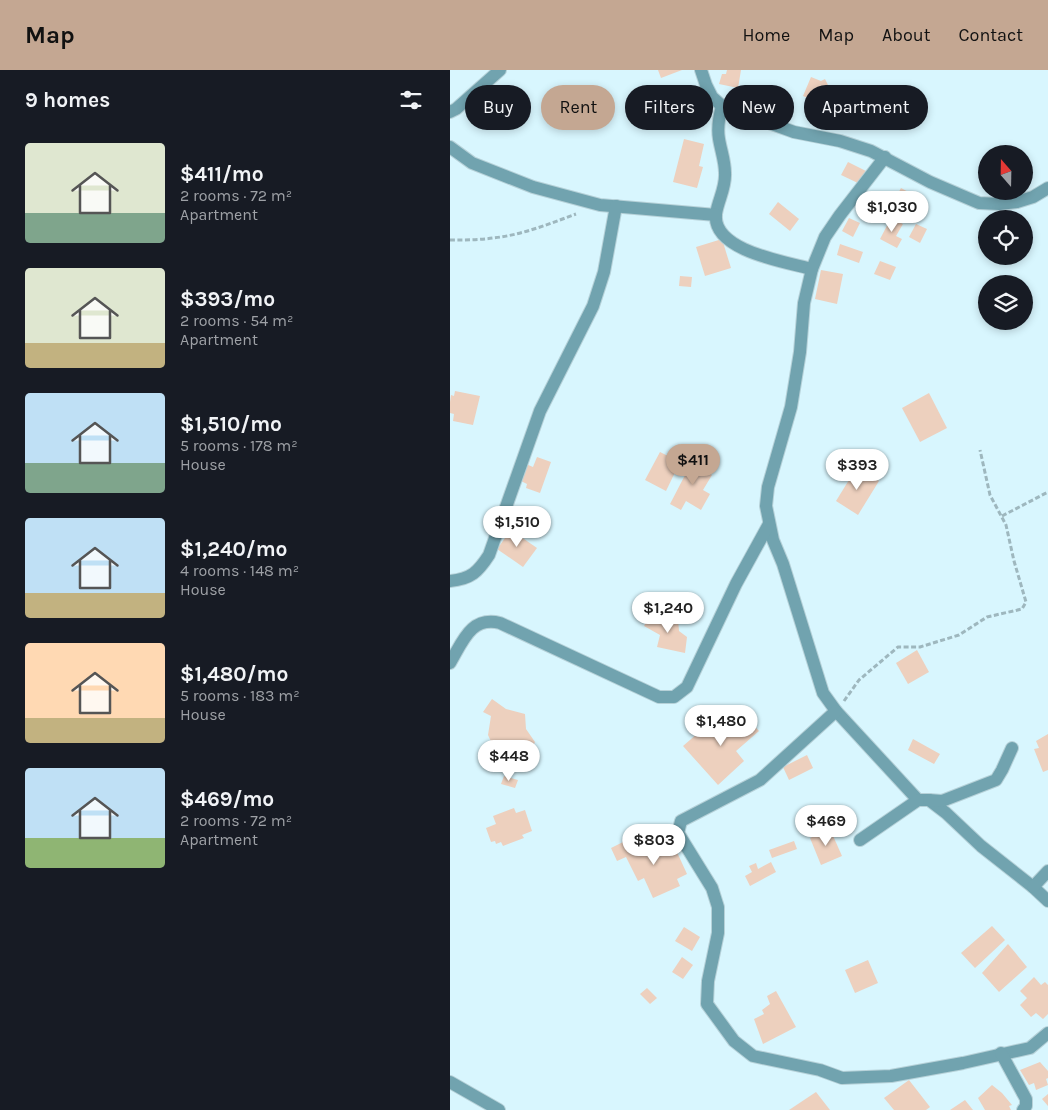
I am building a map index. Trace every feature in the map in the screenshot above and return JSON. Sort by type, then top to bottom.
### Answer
[{"type":"street","points":[[450,112],[463,104],[500,70]]},
{"type":"street","points":[[701,70],[712,97],[722,106],[774,126],[840,141],[885,157],[923,179],[980,203],[999,204],[1017,202],[1032,197],[1048,188]]},
{"type":"street","points":[[722,106],[718,128],[724,161],[725,182],[716,214],[722,234],[751,252],[812,269]]},
{"type":"street","points":[[450,147],[472,163],[533,187],[600,205],[716,214]]},
{"type":"street","points":[[885,157],[840,215],[825,238],[812,269],[804,303],[800,352],[791,407],[768,487],[766,506],[769,524],[823,693],[836,711],[923,800],[946,813],[981,846],[1048,901]]},
{"type":"street","points":[[450,581],[462,580],[478,571],[489,555],[540,411],[593,306],[604,272],[616,206]]},
{"type":"street","points":[[450,662],[469,632],[480,622],[490,620],[659,697],[674,697],[686,687],[736,584],[769,524]]},
{"type":"street","points":[[836,711],[760,780],[681,820],[678,833],[712,888],[718,907],[718,933],[708,981],[707,1004],[734,1041],[753,1056],[820,1070],[842,1078],[891,1076],[963,1063],[1030,1048],[1048,1033]]},
{"type":"street","points":[[860,840],[923,800],[942,801],[996,780],[1012,748]]},
{"type":"street","points":[[1033,887],[1048,871]]},
{"type":"street","points":[[1037,1041],[1048,1050]]},
{"type":"street","points":[[1002,1053],[1026,1099],[1026,1106],[1022,1110]]},
{"type":"street","points":[[450,1082],[499,1110]]},
{"type":"path","points":[[450,240],[492,239],[511,235],[538,228],[600,205]]},
{"type":"path","points":[[836,711],[859,680],[898,647],[920,647],[959,635],[987,617],[1022,609],[1026,602],[1006,525],[990,495],[980,450]]},
{"type":"path","points":[[1002,516],[1048,492]]},
{"type":"building","points":[[658,70],[682,70],[661,78]]},
{"type":"building","points":[[727,70],[741,70],[738,85],[719,84],[722,74],[726,74]]},
{"type":"building","points":[[811,77],[821,81],[825,79],[828,85],[808,85]]},
{"type":"building","points":[[684,139],[704,144],[699,166],[703,167],[697,188],[673,182]]},
{"type":"building","points":[[848,162],[866,171],[860,184],[841,175]]},
{"type":"building","points":[[901,188],[925,201],[914,223],[893,212],[898,203],[894,201]]},
{"type":"building","points":[[778,202],[799,219],[790,231],[769,214]]},
{"type":"building","points":[[849,218],[860,223],[853,237],[842,231]]},
{"type":"building","points":[[891,218],[903,224],[896,236],[902,239],[897,248],[880,239]]},
{"type":"building","points":[[916,224],[927,229],[920,243],[909,237]]},
{"type":"building","points":[[722,239],[731,268],[705,276],[696,247]]},
{"type":"building","points":[[840,244],[863,252],[859,263],[837,255]]},
{"type":"building","points":[[880,261],[896,267],[890,280],[874,274]]},
{"type":"building","points":[[821,270],[843,274],[837,304],[815,299]]},
{"type":"building","points":[[680,276],[692,277],[691,287],[679,286]]},
{"type":"building","points":[[455,391],[480,396],[473,425],[453,421],[454,414],[450,413],[450,402],[451,395],[454,396]]},
{"type":"building","points":[[929,393],[947,428],[920,442],[902,408]]},
{"type":"building","points":[[660,452],[680,462],[666,491],[645,480]]},
{"type":"building","points":[[696,454],[707,460],[703,469],[712,475],[703,490],[710,494],[701,510],[686,501],[681,510],[670,504]]},
{"type":"building","points":[[537,457],[551,462],[540,493],[526,488],[527,484],[519,480],[526,464],[533,467]]},
{"type":"building","points":[[857,467],[879,481],[858,515],[836,501]]},
{"type":"building","points":[[511,530],[537,548],[523,567],[497,549]]},
{"type":"building","points":[[648,596],[662,603],[660,610],[645,604]]},
{"type":"building","points":[[651,614],[664,621],[678,619],[679,631],[687,637],[685,653],[657,647],[660,635],[644,626]]},
{"type":"building","points":[[917,650],[929,672],[908,684],[896,663]]},
{"type":"building","points":[[492,699],[506,709],[525,714],[526,729],[535,742],[526,760],[497,754],[488,735],[491,716],[483,712]]},
{"type":"building","points":[[742,712],[759,731],[736,751],[744,761],[718,785],[683,746],[712,721],[720,731]]},
{"type":"building","points":[[1048,734],[1048,770],[1043,772],[1034,749],[1039,748],[1036,741]]},
{"type":"building","points":[[913,739],[940,754],[934,764],[908,750]]},
{"type":"building","points":[[807,755],[813,768],[789,780],[783,767]]},
{"type":"building","points":[[504,776],[518,780],[515,788],[501,784]]},
{"type":"building","points":[[514,808],[516,813],[525,810],[532,831],[522,835],[524,838],[503,846],[501,842],[496,844],[495,841],[491,842],[486,828],[496,824],[493,816]]},
{"type":"building","points":[[830,829],[842,856],[821,865],[810,838]]},
{"type":"building","points":[[659,839],[666,855],[676,850],[687,874],[677,879],[680,886],[653,898],[644,878],[638,881],[626,857],[617,861],[611,848],[623,842],[629,853]]},
{"type":"building","points":[[794,841],[797,849],[772,858],[769,850]]},
{"type":"building","points":[[771,862],[776,872],[750,886],[745,876],[752,872],[749,866],[756,863],[758,869]]},
{"type":"building","points":[[992,926],[1005,940],[975,968],[961,953]]},
{"type":"building","points":[[684,927],[700,937],[692,951],[675,941]]},
{"type":"building","points":[[1008,944],[1027,967],[999,992],[982,973]]},
{"type":"building","points":[[682,957],[693,965],[683,979],[672,972]]},
{"type":"building","points":[[868,960],[878,983],[855,993],[845,970]]},
{"type":"building","points":[[1034,977],[1041,985],[1045,982],[1048,985],[1048,1014],[1043,1019],[1036,1013],[1031,1017],[1020,1005],[1027,998],[1020,991]]},
{"type":"building","points":[[647,988],[657,998],[650,1004],[640,994]]},
{"type":"building","points":[[776,991],[796,1027],[763,1044],[754,1019],[764,1014],[762,1010],[770,1004],[767,996]]},
{"type":"building","points":[[1040,1062],[1048,1071],[1048,1078],[1046,1079],[1048,1085],[1036,1090],[1034,1083],[1029,1085],[1020,1070]]},
{"type":"building","points":[[909,1080],[930,1107],[926,1110],[894,1110],[884,1098]]},
{"type":"building","points":[[992,1085],[1012,1105],[1009,1106],[1011,1110],[985,1110],[978,1098]]},
{"type":"building","points":[[816,1092],[830,1110],[789,1110]]},
{"type":"building","points":[[1048,1094],[1048,1106],[1042,1099]]},
{"type":"building","points":[[965,1100],[973,1110],[950,1110]]}]
